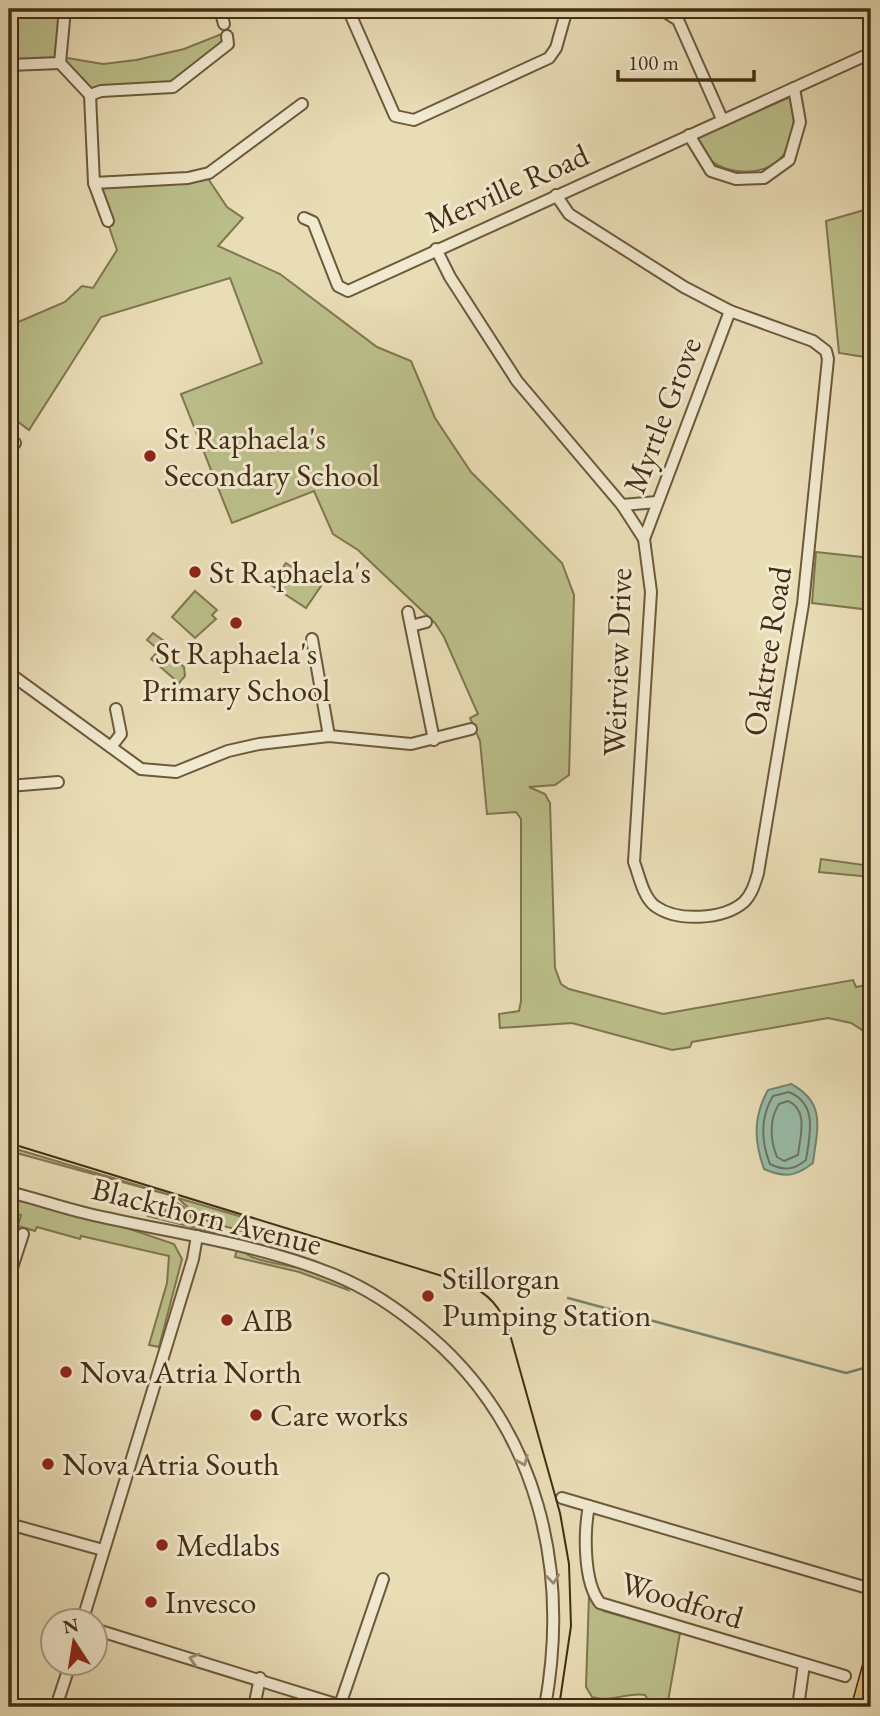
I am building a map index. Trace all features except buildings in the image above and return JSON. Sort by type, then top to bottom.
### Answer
[{"type":"highway","points":[[860,1707],[871,1667]]},
{"type":"street","points":[[65,9],[60,63],[90,95],[94,183],[108,221]]},
{"type":"street","points":[[220,9],[224,24]]},
{"type":"street","points":[[348,9],[395,116],[414,120],[550,58],[556,48],[567,9]]},
{"type":"street","points":[[661,9],[678,20],[722,119]]},
{"type":"street","points":[[90,95],[101,91],[173,87],[228,44],[227,36]]},
{"type":"street","name":"Merville Road","points":[[304,218],[313,222],[338,286],[348,291],[871,53]]},
{"type":"street","points":[[9,65],[60,63]]},
{"type":"street","points":[[689,135],[711,171],[736,179],[764,178],[789,160],[800,122],[794,88]]},
{"type":"street","points":[[94,183],[188,178],[209,173],[302,104]]},
{"type":"street","points":[[556,195],[569,214],[577,220],[684,287],[730,311]]},
{"type":"street","name":"Weirview Drive","points":[[436,249],[450,277],[517,381],[622,505],[644,539],[651,592],[634,862],[643,887],[654,905],[678,915]]},
{"type":"street","name":"Oaktree Road","points":[[678,915],[712,915],[743,903],[753,889],[758,873],[803,604],[828,359],[826,351],[813,341],[730,311]]},
{"type":"street","name":"Myrtle Grove","points":[[644,539],[730,311]]},
{"type":"street","points":[[622,505],[657,502]]},
{"type":"street","points":[[408,612],[434,740]]},
{"type":"street","points":[[411,626],[426,622]]},
{"type":"street","points":[[312,639],[329,736]]},
{"type":"street","points":[[9,673],[141,769],[176,772],[228,751],[259,744],[329,736],[394,744],[434,740],[471,729]]},
{"type":"street","points":[[111,747],[121,734],[116,709]]},
{"type":"street","points":[[9,786],[58,782]]},
{"type":"street","name":"Blackthorn Avenue","points":[[9,1192],[299,1263],[357,1286],[406,1315],[449,1353],[489,1399],[526,1466],[547,1537],[555,1632],[545,1707]]},
{"type":"street","points":[[9,1277],[23,1234]]},
{"type":"street","points":[[86,1608],[197,1236]]},
{"type":"street","name":"Woodford","points":[[562,1498],[871,1589]]},
{"type":"street","name":"Woodford","points":[[589,1506],[584,1531],[593,1591],[600,1603],[845,1676]]},
{"type":"street","points":[[9,1524],[103,1550]]},
{"type":"street","points":[[108,1633],[260,1678],[343,1706],[383,1579]]},
{"type":"street","points":[[798,1707],[804,1664]]},
{"type":"street","points":[[57,1707],[66,1678]]},
{"type":"street","points":[[254,1707],[260,1678]]},
{"type":"green space","points":[[9,9],[64,9],[61,57],[103,64],[184,49],[224,33],[228,44],[173,87],[90,95],[60,63],[9,65]]},
{"type":"green space","points":[[792,96],[794,123],[790,142],[779,160],[767,168],[738,171],[724,168],[711,161],[702,151],[698,138]]},
{"type":"green space","points":[[205,174],[227,207],[243,218],[218,246],[280,274],[377,347],[411,361],[435,418],[471,472],[562,563],[574,595],[569,775],[555,785],[529,787],[545,794],[550,803],[555,968],[561,984],[569,989],[663,1014],[853,980],[856,987],[871,984],[871,1042],[862,1030],[851,1023],[828,1018],[692,1042],[690,1047],[672,1050],[572,1023],[500,1028],[499,1014],[519,1011],[521,1001],[521,819],[516,812],[487,814],[480,741],[470,718],[478,714],[444,637],[435,623],[358,550],[333,534],[314,491],[232,523],[181,394],[262,363],[230,278],[101,317],[29,430],[9,415],[9,326],[65,302],[82,286],[93,288],[117,250],[94,183]]},
{"type":"green space","points":[[871,208],[871,358],[839,353],[826,221]]},
{"type":"green space","points":[[816,552],[871,558],[871,610],[812,603]]},
{"type":"green space","points":[[286,563],[321,586],[306,608],[271,585]]},
{"type":"green space","points":[[195,591],[217,610],[212,615],[216,619],[195,638],[172,617]]},
{"type":"green space","points":[[153,633],[164,641],[160,647],[184,667],[185,676],[179,683],[151,659],[159,650],[147,640]]},
{"type":"green space","points":[[821,859],[871,866],[871,877],[819,872]]},
{"type":"green space","points":[[9,1147],[177,1197],[9,1151]]},
{"type":"green space","points":[[9,1198],[115,1224],[174,1244],[182,1259],[159,1347],[149,1345],[167,1283],[169,1256],[81,1236],[80,1239],[37,1227],[35,1231],[18,1226],[21,1215],[9,1212]]},
{"type":"green space","points":[[178,1198],[249,1219],[245,1232],[213,1223],[214,1218],[209,1217],[208,1221],[199,1218]]},
{"type":"green space","points":[[172,1201],[186,1209],[192,1223],[217,1228],[216,1233],[148,1216],[149,1213],[163,1217],[168,1203]]},
{"type":"green space","points":[[237,1249],[252,1257],[330,1277],[348,1290],[299,1272],[235,1257]]},
{"type":"green space","points":[[589,1595],[595,1605],[604,1611],[680,1633],[667,1707],[652,1707],[645,1695],[605,1699],[592,1697],[586,1687]]},
{"type":"water","points":[[791,1084],[802,1091],[815,1108],[817,1128],[813,1163],[801,1171],[784,1175],[764,1169],[758,1149],[757,1129],[760,1110],[768,1090]]},
{"type":"waterway","points":[[568,1298],[846,1373],[864,1368],[871,1360]]},
{"type":"tram line","points":[[9,1143],[465,1283],[493,1302],[509,1331],[560,1513],[569,1564],[571,1626],[559,1707]]},
{"type":"place","name":"St Raphaela's Secondary School","points":[[150,456]]},
{"type":"place","name":"St Raphaela's","points":[[195,572]]},
{"type":"place","name":"St Raphaela's Primary School","points":[[236,623]]},
{"type":"place","name":"Stillorgan Pumping Station","points":[[428,1296]]},
{"type":"place","name":"AIB","points":[[227,1320]]},
{"type":"place","name":"Nova Atria North","points":[[66,1372]]},
{"type":"place","name":"Care works","points":[[256,1415]]},
{"type":"place","name":"Nova Atria South","points":[[48,1464]]},
{"type":"place","name":"Medlabs","points":[[162,1545]]},
{"type":"place","name":"Invesco","points":[[151,1602]]}]
